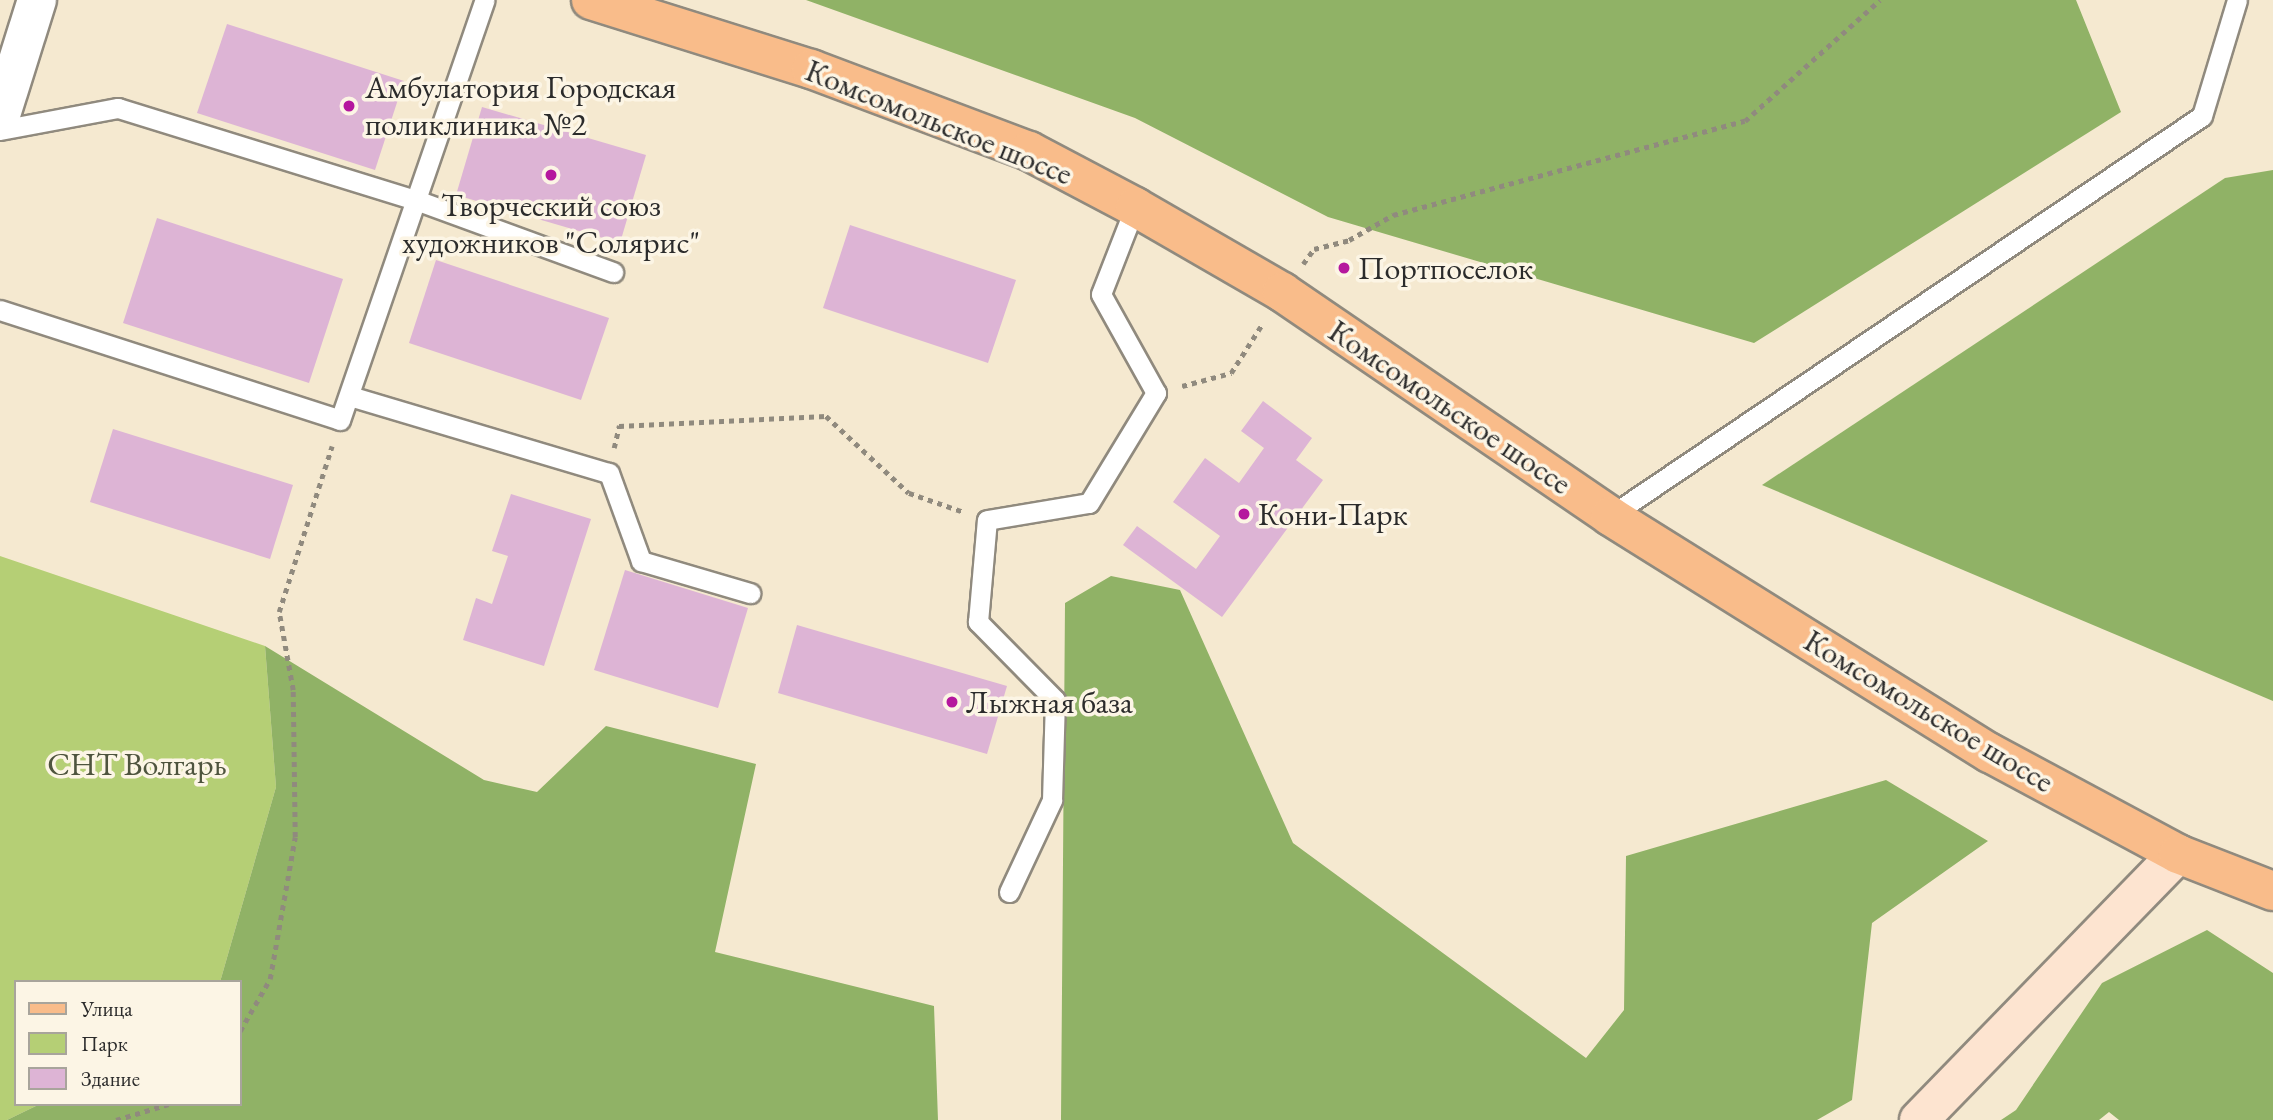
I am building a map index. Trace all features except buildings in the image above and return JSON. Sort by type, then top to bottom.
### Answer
[{"type":"main road","name":"Комсомольское шоссе","points":[[613,3],[811,69],[1029,151],[1136,207],[1282,292],[1610,516],[1990,752],[2178,854],[2273,891]]},
{"type":"street","points":[[0,118],[37,0]]},
{"type":"street","points":[[1919,1120],[2178,854]]},
{"type":"lane","points":[[0,310],[340,420],[485,0]]},
{"type":"lane","points":[[1610,516],[2202,116],[2237,0]]},
{"type":"lane","points":[[0,130],[118,108],[416,200],[612,272]]},
{"type":"lane","points":[[1009,892],[1052,800],[1055,699],[978,622],[988,520],[1089,503],[1156,393],[1101,294],[1136,207]]},
{"type":"lane","points":[[349,396],[609,473],[641,561],[750,593]]},
{"type":"path","points":[[1349,240],[1393,215],[1745,121],[1880,0]]},
{"type":"path","points":[[609,473],[619,426],[826,416],[909,493],[988,520]]},
{"type":"path","points":[[242,1028],[270,979],[295,837],[293,690],[279,612],[340,420]]},
{"type":"path","points":[[116,1120],[162,1106]]},
{"type":"green space","points":[[806,0],[2076,0],[2121,112],[1754,343],[1328,217],[1135,118]]},
{"type":"green space","points":[[2273,170],[2273,701],[1762,485],[2225,178]]},
{"type":"green space","name":"СНТ Волгарь","points":[[0,556],[265,646],[276,787],[221,980],[14,980],[14,1106],[36,1106],[7,1120],[0,1120]]},
{"type":"green space","points":[[1111,576],[1180,590],[1293,843],[1586,1058],[1624,1010],[1626,856],[1886,780],[1988,841],[1872,923],[1852,1100],[1817,1120],[1061,1120],[1065,603]]},
{"type":"green space","points":[[265,646],[484,780],[537,792],[606,726],[756,764],[715,952],[934,1006],[938,1120],[7,1120],[36,1106],[242,1106],[242,980],[221,980],[276,787]]},
{"type":"green space","points":[[2207,930],[2273,973],[2273,1120],[2119,1120],[2109,1112],[2099,1120],[2001,1120],[2016,1110],[2102,983]]},
{"type":"place","name":"Амбулатория Городская поликлиника №2","points":[[349,106]]},
{"type":"place","name":"Творческий союз художников \"Солярис\"","points":[[551,175]]},
{"type":"place","name":"Портпоселок","points":[[1344,268]]},
{"type":"place","name":"Кони-Парк","points":[[1244,514]]},
{"type":"place","name":"Лыжная база","points":[[952,702]]}]
